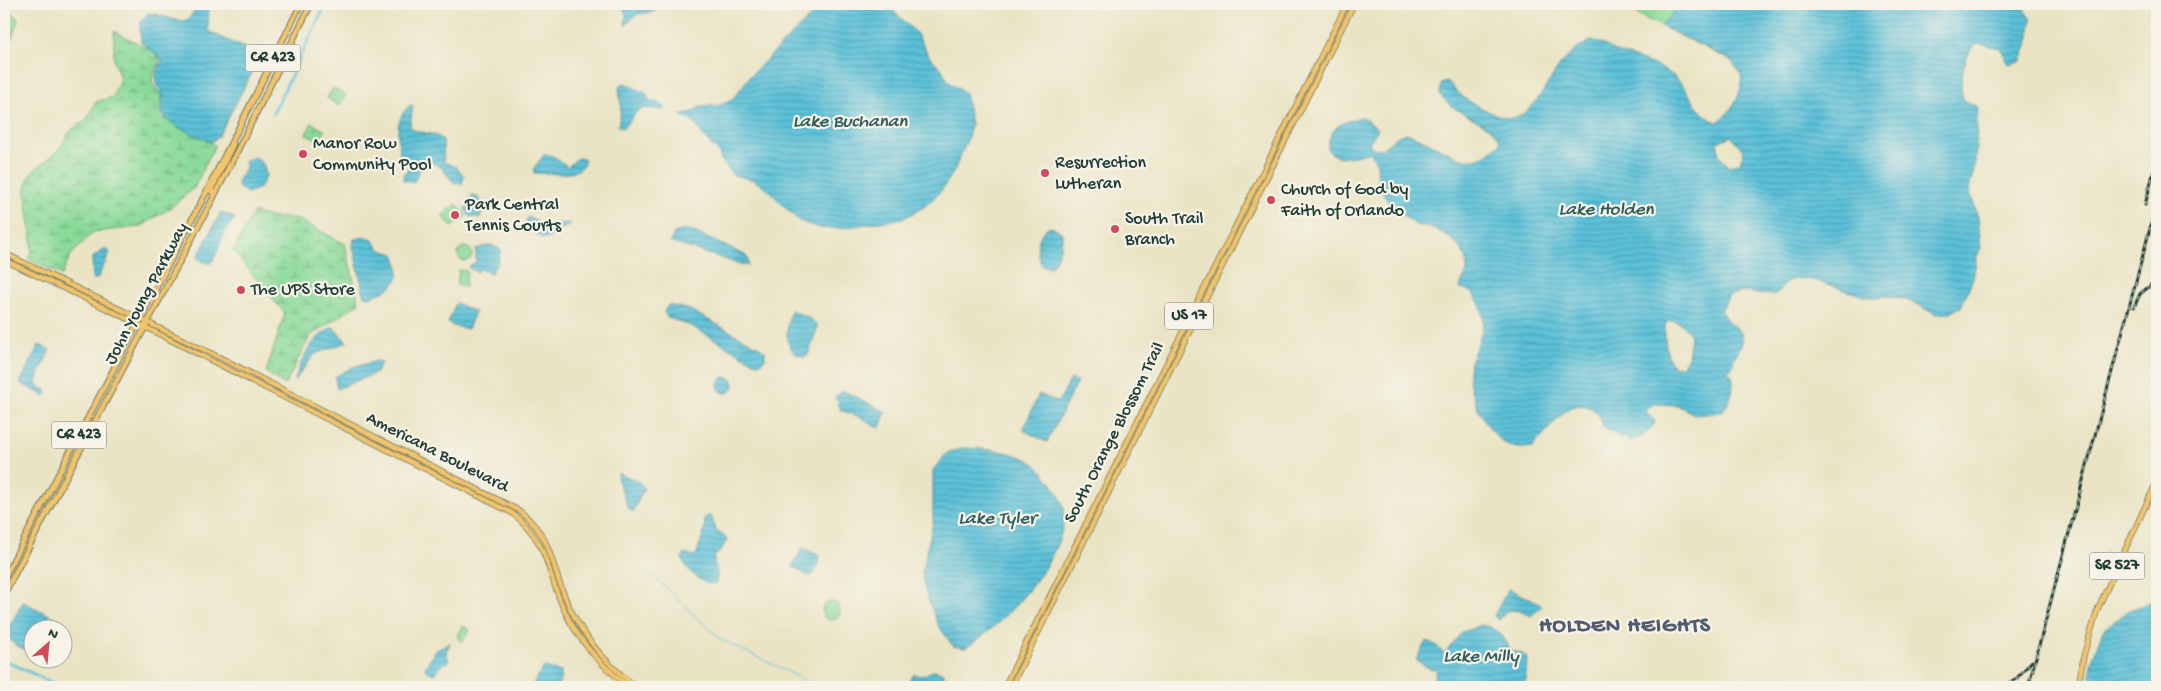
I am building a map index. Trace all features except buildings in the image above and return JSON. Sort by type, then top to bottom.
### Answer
[{"type":"highway","name":"John Young Parkway","points":[[4,578],[208,189],[300,4]]},
{"type":"highway","name":"John Young Parkway","points":[[4,594],[214,195],[310,4]]},
{"type":"highway","points":[[214,195],[211,190],[232,148],[234,138]]},
{"type":"highway","points":[[207,208],[211,196],[208,189]]},
{"type":"highway","points":[[9,569],[10,583]]},
{"type":"main road","name":"South Orange Blossom Trail","points":[[1004,687],[1347,4]]},
{"type":"main road","name":"South Orange Blossom Trail","points":[[1011,687],[1354,4]]},
{"type":"main road","points":[[1316,64],[1317,76]]},
{"type":"main road","points":[[1238,218],[1239,230]]},
{"type":"main road","points":[[1229,251],[1231,232]]},
{"type":"main road","name":"Americana Boulevard","points":[[4,253],[223,358],[510,505],[529,519],[545,541],[552,554],[561,588],[578,623],[598,652],[622,677],[637,687]]},
{"type":"main road","name":"Americana Boulevard","points":[[4,260],[145,327],[500,506],[528,527],[540,543],[545,552],[562,606],[572,626],[597,660],[628,687]]},
{"type":"main road","points":[[210,360],[223,358]]},
{"type":"main road","points":[[252,381],[255,375]]},
{"type":"main road","name":"SR 527","points":[[2078,687],[2087,641],[2098,608],[2157,481]]},
{"type":"main road","points":[[540,543],[545,541]]},
{"type":"main road","points":[[1072,551],[1072,565]]},
{"type":"main road","points":[[1063,568],[1065,575],[1063,583]]},
{"type":"main road","points":[[1010,674],[1011,687]]},
{"type":"green space","points":[[1616,4],[1768,4],[1738,64]]},
{"type":"green space","points":[[4,10],[14,14],[18,20],[9,46],[4,52]]},
{"type":"green space","points":[[114,31],[151,50],[160,59],[152,79],[153,85],[162,95],[160,112],[162,117],[215,145],[194,188],[169,209],[139,227],[93,232],[71,255],[62,275],[28,259],[32,243],[26,189],[33,171],[58,150],[71,130],[86,121],[96,102],[113,97],[120,78],[114,61]]},
{"type":"green space","points":[[333,88],[346,95],[339,106],[327,98]]},
{"type":"green space","points":[[312,123],[325,131],[319,141],[306,134]]},
{"type":"green space","name":"Park Central Tennis Courts","points":[[457,204],[466,216],[452,227],[443,215]]},
{"type":"green space","points":[[254,212],[272,218],[295,218],[345,244],[359,303],[310,336],[285,385],[266,372],[285,313],[233,251]]},
{"type":"green space","points":[[465,247],[470,249],[472,254],[470,259],[465,261],[460,259],[458,254],[460,249]]},
{"type":"green space","points":[[459,270],[467,271],[465,287],[457,285]]},
{"type":"green space","points":[[2105,552],[2115,557],[2106,574],[2097,569]]},
{"type":"green space","points":[[831,602],[837,605],[840,611],[837,617],[831,620],[825,617],[822,611],[825,605]]},
{"type":"green space","points":[[463,626],[470,630],[462,642],[457,638]]},
{"type":"water","points":[[199,4],[209,4],[208,31],[249,50],[254,55],[255,67],[218,137],[211,142],[177,126],[163,114],[163,97],[156,85],[156,75],[162,59],[141,42],[140,23],[148,13],[184,21],[188,20]]},
{"type":"water","points":[[621,4],[683,4],[673,8],[661,6],[653,12],[637,14],[625,26],[626,13]]},
{"type":"water","name":"Lake Buchanan","points":[[833,4],[879,4],[894,11],[917,34],[929,56],[941,68],[949,82],[965,93],[971,123],[968,138],[954,171],[942,190],[924,207],[904,218],[841,228],[820,228],[799,221],[764,186],[753,180],[733,175],[722,161],[718,151],[709,143],[693,122],[681,114],[690,113],[700,107],[721,105],[732,100],[751,75],[813,14]]},
{"type":"water","name":"Lake Holden","points":[[1678,4],[2029,4],[2024,10],[2031,19],[2030,38],[2021,61],[2009,64],[2000,48],[1977,43],[1968,54],[1963,70],[1961,88],[1964,101],[1978,107],[1975,165],[1969,190],[1978,217],[1981,248],[1977,256],[1973,278],[1961,307],[1948,313],[1936,314],[1900,298],[1887,296],[1867,297],[1801,278],[1791,280],[1773,295],[1744,292],[1729,295],[1721,311],[1726,319],[1740,331],[1742,341],[1740,349],[1733,360],[1734,365],[1727,371],[1732,375],[1733,389],[1728,404],[1722,412],[1696,415],[1677,405],[1653,404],[1646,410],[1648,415],[1655,421],[1654,424],[1642,436],[1631,440],[1605,428],[1594,410],[1580,405],[1565,411],[1532,447],[1512,447],[1494,434],[1487,424],[1476,402],[1469,380],[1471,362],[1483,328],[1483,319],[1482,310],[1476,298],[1468,290],[1460,288],[1467,270],[1466,260],[1462,252],[1450,238],[1433,229],[1416,225],[1390,205],[1378,183],[1377,163],[1370,152],[1348,157],[1332,154],[1328,150],[1331,136],[1338,126],[1343,123],[1363,117],[1378,129],[1369,143],[1372,148],[1382,149],[1398,136],[1407,133],[1456,156],[1476,159],[1499,145],[1500,140],[1488,127],[1454,108],[1446,101],[1440,94],[1441,84],[1448,83],[1463,97],[1482,109],[1504,117],[1513,118],[1522,115],[1530,108],[1564,60],[1591,41],[1670,73],[1681,83],[1700,110],[1718,122],[1728,113],[1736,101],[1741,89],[1742,76],[1731,60],[1661,26],[1678,8]],"holes":[[[1731,136],[1744,151],[1740,163],[1729,166],[1719,156],[1718,142]],[[1667,321],[1675,321],[1681,324],[1691,336],[1688,357],[1682,367],[1673,366],[1669,358],[1665,337]]]},
{"type":"water","points":[[624,83],[647,94],[647,98],[666,108],[664,110],[647,108],[639,110],[623,128],[618,126],[621,110],[619,87]]},
{"type":"water","points":[[410,105],[413,106],[410,127],[414,130],[435,135],[443,140],[444,162],[456,167],[464,175],[462,184],[453,182],[441,167],[427,160],[419,164],[419,171],[414,182],[403,180],[404,173],[408,171],[409,161],[400,154],[398,128],[405,110]]},
{"type":"water","points":[[545,154],[553,156],[568,167],[577,158],[585,159],[583,165],[578,170],[572,172],[564,174],[534,173],[533,169]]},
{"type":"water","points":[[255,157],[264,165],[266,176],[260,188],[247,193],[238,187],[237,181],[244,171],[245,161]]},
{"type":"water","points":[[472,195],[479,198],[485,207],[480,218],[469,216],[465,209]]},
{"type":"water","points":[[221,212],[235,218],[225,232],[213,261],[209,264],[197,258]]},
{"type":"water","points":[[528,217],[543,225],[571,223],[547,239],[536,235],[531,230],[526,220]]},
{"type":"water","points":[[1048,227],[1057,229],[1062,233],[1062,243],[1059,252],[1050,268],[1042,265],[1038,255],[1039,240]]},
{"type":"water","points":[[687,229],[745,255],[748,259],[748,265],[670,242],[674,233]]},
{"type":"water","points":[[371,238],[381,250],[394,254],[399,273],[395,282],[386,290],[369,297],[365,296],[363,290],[353,247],[354,239]]},
{"type":"water","points":[[491,245],[501,250],[498,262],[491,273],[480,269],[477,272],[469,268],[469,266],[476,262],[476,249]]},
{"type":"water","points":[[105,249],[110,252],[109,255],[97,279],[93,279],[92,258]]},
{"type":"water","points":[[456,303],[475,312],[468,329],[453,326],[448,322]]},
{"type":"water","points":[[668,305],[690,310],[759,347],[765,351],[765,359],[761,363],[756,363],[693,327],[667,317],[664,312]]},
{"type":"water","points":[[791,310],[811,319],[818,326],[809,353],[804,357],[792,350],[787,338]]},
{"type":"water","points":[[333,327],[347,342],[315,354],[295,380],[308,349],[319,337]]},
{"type":"water","points":[[39,345],[50,350],[35,383],[47,391],[45,396],[20,383]]},
{"type":"water","points":[[377,361],[381,363],[376,373],[337,389],[335,377],[353,367]]},
{"type":"water","points":[[726,377],[734,385],[726,393],[718,385]]},
{"type":"water","points":[[1071,379],[1077,382],[1047,442],[1023,430],[1039,394],[1058,402]]},
{"type":"water","points":[[844,391],[886,412],[880,427],[876,427],[861,417],[840,410],[841,407],[837,405],[839,402],[835,399],[837,395]]},
{"type":"water","name":"Lake Tyler","points":[[963,448],[1003,452],[1030,461],[1042,471],[1054,487],[1064,510],[1062,528],[1056,548],[1030,588],[997,624],[965,648],[953,646],[938,625],[925,591],[922,573],[933,522],[933,470],[947,453]]},
{"type":"water","points":[[619,473],[639,482],[644,488],[633,512],[628,508],[617,477]]},
{"type":"water","points":[[711,516],[717,532],[724,535],[727,540],[720,552],[715,555],[714,562],[717,579],[716,583],[711,584],[701,580],[691,572],[682,558],[684,554],[694,556],[697,553],[705,529],[704,518]]},
{"type":"water","points":[[803,548],[820,556],[819,564],[813,575],[809,576],[792,566]]},
{"type":"water","points":[[1508,589],[1540,603],[1541,607],[1531,616],[1521,611],[1508,610],[1499,620],[1494,616]]},
{"type":"water","points":[[2157,599],[2157,687],[2094,687],[2091,678],[2091,663],[2103,630],[2126,612]]},
{"type":"water","points":[[23,602],[56,618],[22,618],[22,648],[10,640],[6,632]]},
{"type":"water","name":"Lake Milly","points":[[1482,625],[1492,628],[1500,634],[1511,651],[1521,653],[1527,658],[1526,680],[1523,686],[1432,687],[1437,668],[1430,669],[1416,660],[1426,641],[1436,645],[1444,654],[1462,632]]},
{"type":"water","points":[[450,643],[446,652],[449,662],[443,664],[434,674],[426,670],[425,668],[436,650]]},
{"type":"water","points":[[544,667],[561,672],[561,679],[557,687],[531,687]]},
{"type":"water","points":[[935,670],[944,673],[942,687],[922,687],[909,681],[914,674],[921,676]]},
{"type":"waterway","points":[[273,113],[326,4]]},
{"type":"waterway","points":[[650,573],[720,639],[819,687]]},
{"type":"waterway","points":[[4,660],[61,687]]},
{"type":"railway","points":[[2145,205],[2157,159]]},
{"type":"railway","points":[[2028,687],[2157,202]]},
{"type":"railway","points":[[2134,307],[2140,294],[2157,280]]},
{"type":"railway","points":[[2002,687],[2016,679],[2032,661]]},
{"type":"place","name":"Manor Row Community Pool","points":[[303,154]]},
{"type":"place","name":"Resurrection Lutheran","points":[[1045,173]]},
{"type":"place","name":"Church of God by Faith of Orlando","points":[[1271,200]]},
{"type":"place","name":"Park Central Tennis Courts","points":[[455,215]]},
{"type":"place","name":"South Trail Branch","points":[[1115,229]]},
{"type":"place","name":"The UPS Store","points":[[241,290]]},
{"type":"district","name":"HOLDEN HEIGHTS","points":[[1625,627]]}]
